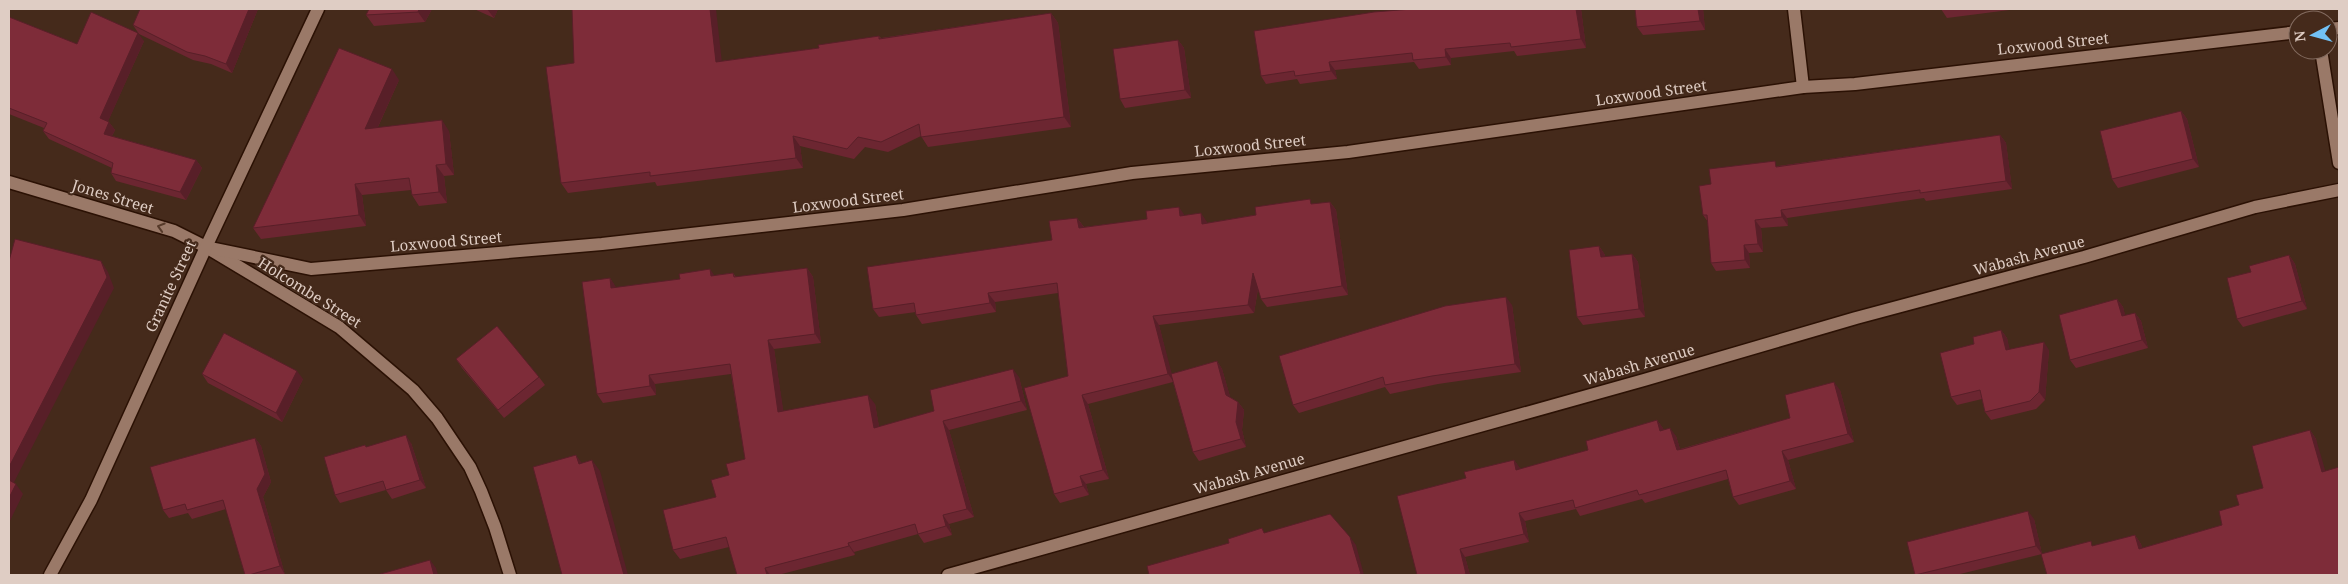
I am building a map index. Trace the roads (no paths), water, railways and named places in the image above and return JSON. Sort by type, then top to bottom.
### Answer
[{"type":"street","name":"Granite Street","points":[[50,575],[91,500],[206,247],[318,9]]},
{"type":"street","points":[[1794,9],[1804,87]]},
{"type":"street","name":"Loxwood Street","points":[[206,247],[311,269],[602,244],[903,210],[1132,174],[1348,152],[1804,87],[1854,84],[2288,33]]},
{"type":"street","points":[[2323,60],[2339,163]]},
{"type":"street","name":"Jones Street","points":[[9,182],[174,231],[206,247]]},
{"type":"street","name":"Wabash Avenue","points":[[948,575],[1644,380],[1856,318],[2084,257],[2256,207],[2339,190]]},
{"type":"street","name":"Holcombe Street","points":[[206,247],[339,326],[412,390],[437,418],[470,468],[495,527],[510,575]]}]
